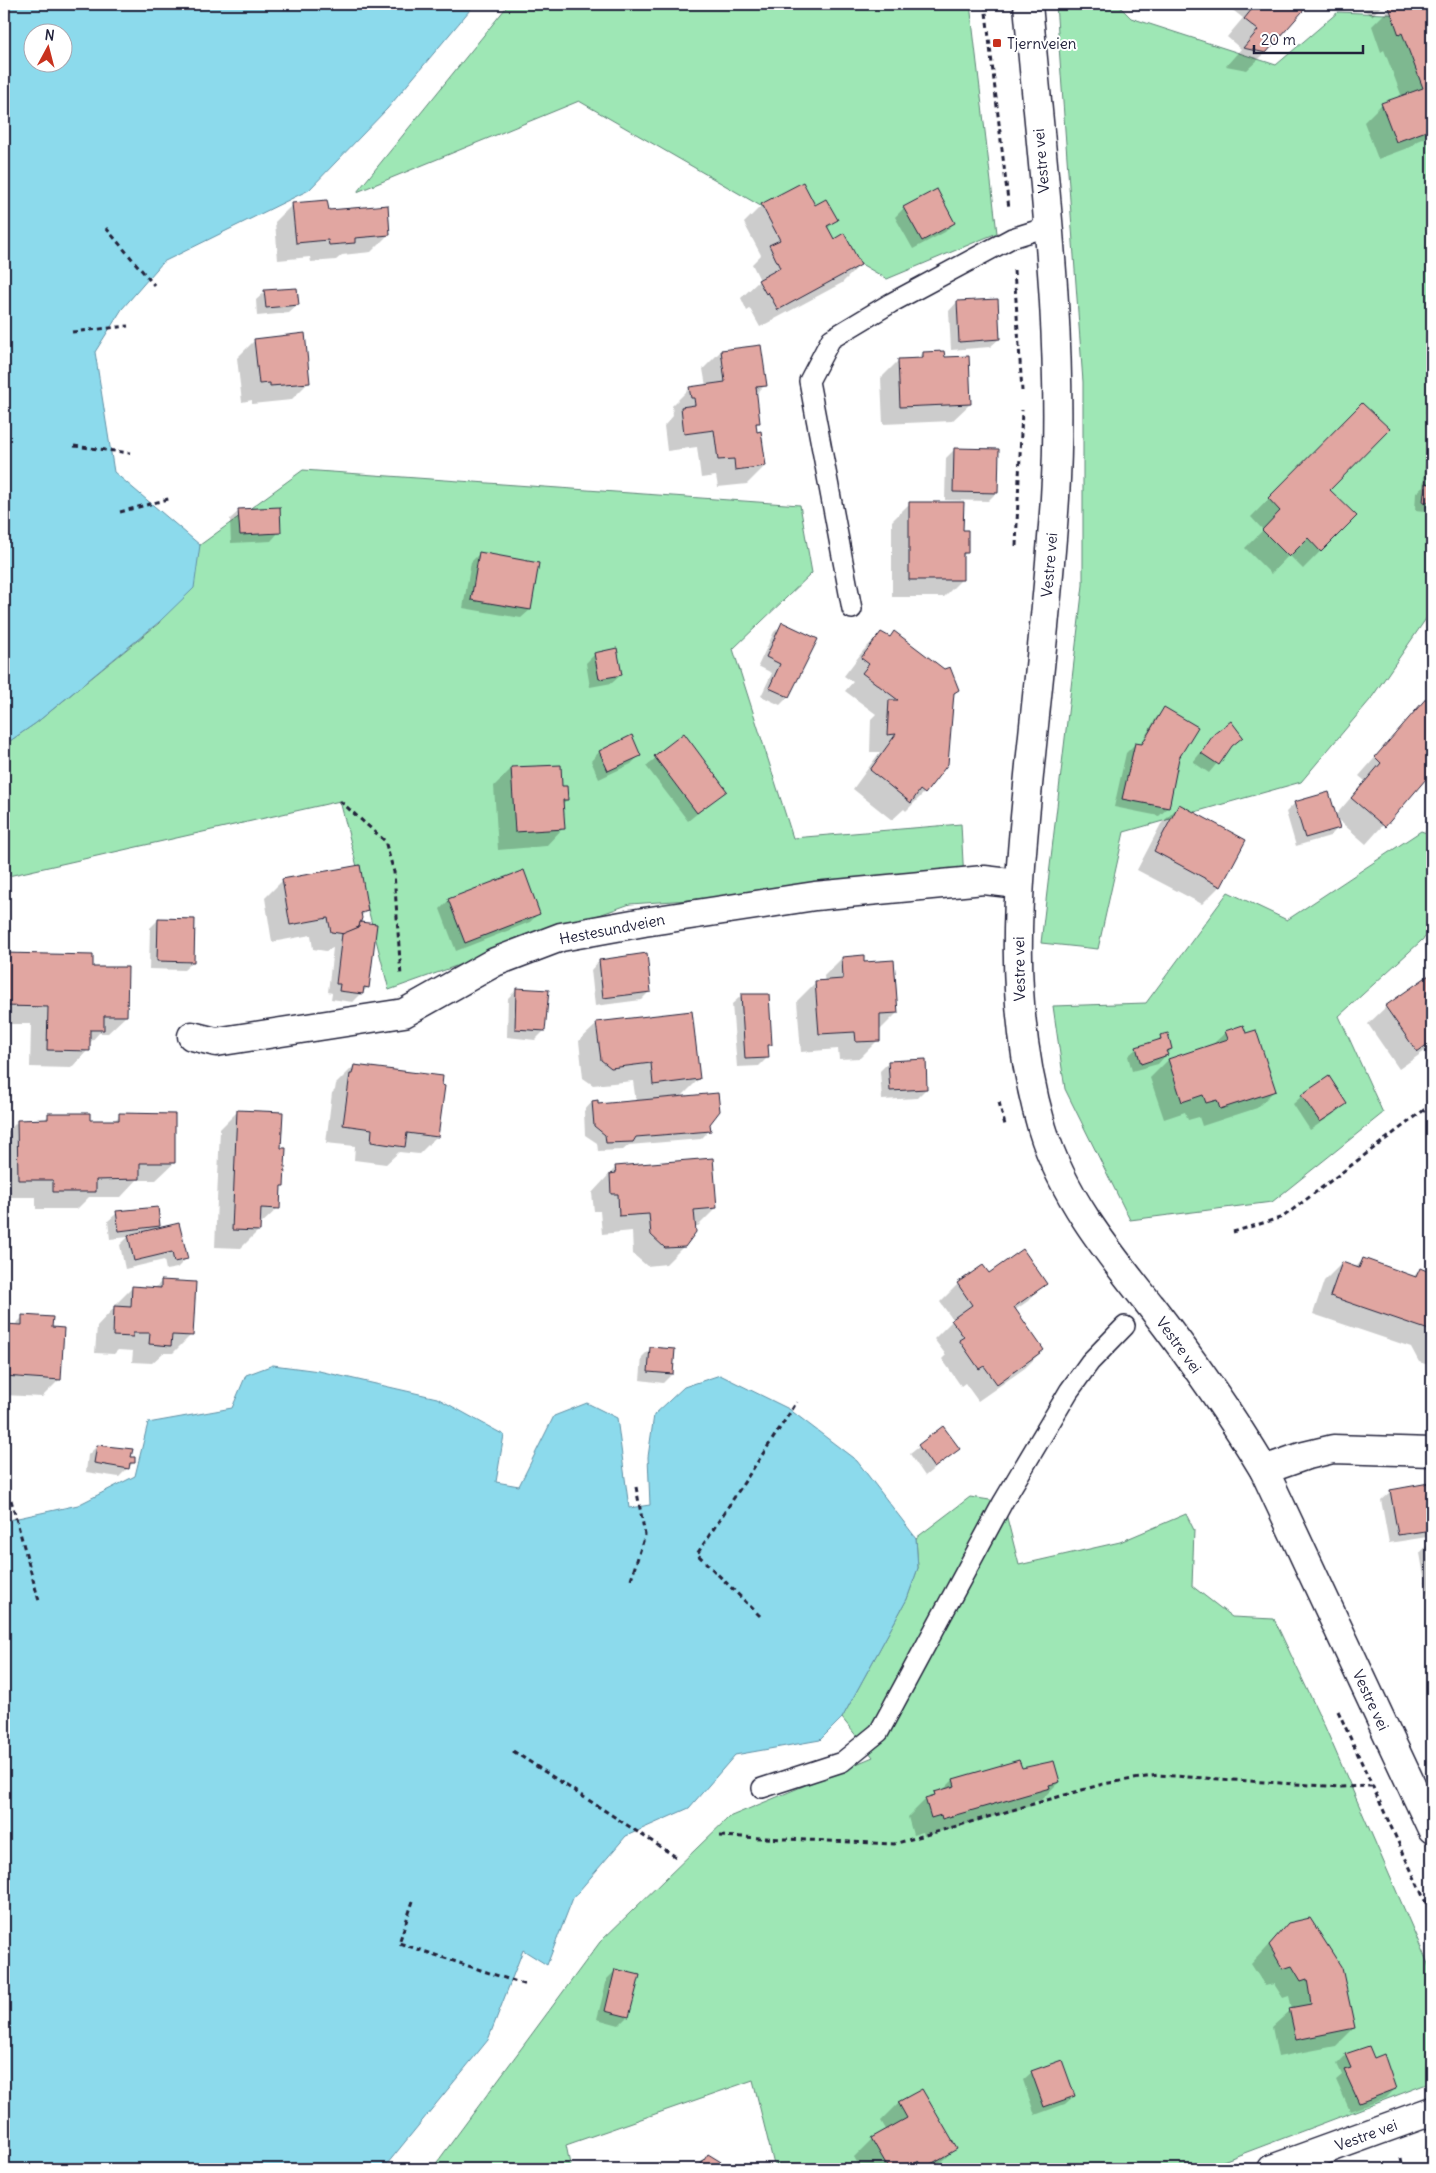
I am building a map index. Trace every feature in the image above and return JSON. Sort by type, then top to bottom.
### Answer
[{"type":"street","name":"Vestre vei","points":[[1028,4],[1056,331],[1055,496],[1018,884],[1018,992],[1024,1047],[1043,1129],[1064,1183],[1112,1259],[1151,1307],[1235,1421],[1264,1470],[1432,1829]]},
{"type":"street","name":"Hestesundveien","points":[[192,1036],[216,1042],[404,1013],[495,962],[561,938],[644,922],[815,896],[984,880],[1018,884]]},
{"type":"street","points":[[1264,1470],[1304,1456],[1333,1449],[1432,1452]]},
{"type":"street","name":"Vestre vei","points":[[1272,2169],[1432,2112]]},
{"type":"lane","points":[[852,609],[809,381],[831,338],[891,303],[1012,238],[1047,227]]},
{"type":"lane","points":[[762,1788],[842,1762],[879,1732],[998,1510],[1070,1391],[1090,1362],[1125,1326]]},
{"type":"path","points":[[985,4],[1012,238],[1022,399]]},
{"type":"path","points":[[106,228],[154,285]]},
{"type":"path","points":[[72,332],[128,326]]},
{"type":"path","points":[[1016,548],[1022,409]]},
{"type":"path","points":[[74,446],[130,453]]},
{"type":"path","points":[[120,512],[172,498]]},
{"type":"path","points":[[340,801],[385,841],[394,872],[404,1013]]},
{"type":"path","points":[[998,1098],[1005,1125]]},
{"type":"path","points":[[1233,1232],[1283,1217],[1432,1104]]},
{"type":"path","points":[[760,1616],[697,1554],[797,1402]]},
{"type":"path","points":[[631,1579],[645,1535],[636,1487]]},
{"type":"path","points":[[11,1500],[39,1601]]},
{"type":"path","points":[[1334,1702],[1432,1916]]},
{"type":"path","points":[[513,1751],[676,1857]]},
{"type":"path","points":[[720,1836],[894,1844],[1103,1784],[1158,1775],[1341,1787],[1371,1786]]},
{"type":"path","points":[[413,1901],[399,1943],[526,1985]]},
{"type":"green space","points":[[509,4],[970,4],[997,233],[887,279],[579,101],[357,192]]},
{"type":"green space","points":[[1056,4],[1117,4],[1131,18],[1276,65],[1338,12],[1432,16],[1432,610],[1370,700],[1301,782],[1124,832],[1098,949],[1041,943],[1083,585],[1083,382]]},
{"type":"green space","points":[[303,470],[800,505],[812,573],[733,649],[793,838],[961,824],[964,881],[630,904],[389,990],[340,801],[4,877],[4,745],[36,723],[159,623],[200,545]]},
{"type":"green space","points":[[1421,831],[1432,835],[1432,931],[1339,1016],[1383,1113],[1272,1202],[1130,1220],[1065,1089],[1053,1006],[1146,1003],[1228,892],[1287,920]]},
{"type":"green space","points":[[970,1497],[1003,1502],[1019,1565],[1120,1542],[1186,1514],[1194,1530],[1192,1586],[1232,1617],[1274,1619],[1325,1727],[1432,1973],[1432,2082],[1202,2169],[775,2169],[753,2080],[566,2145],[571,2169],[432,2169],[600,1942],[729,1817],[873,1757],[842,1718],[907,1599],[918,1568],[916,1538]]},
{"type":"water","points":[[4,4],[475,4],[387,109],[309,190],[163,262],[122,309],[95,352],[114,472],[200,545],[194,588],[159,622],[36,723],[4,745]]},
{"type":"water","points":[[273,1365],[319,1371],[437,1398],[504,1435],[496,1482],[519,1486],[554,1416],[587,1403],[617,1418],[629,1508],[650,1505],[648,1457],[654,1415],[684,1387],[720,1375],[789,1409],[857,1461],[916,1538],[918,1568],[907,1599],[842,1718],[820,1740],[735,1755],[689,1808],[626,1836],[573,1898],[547,1965],[523,1950],[488,2040],[383,2169],[4,2169],[4,1521],[78,1505],[135,1476],[148,1423],[232,1408],[246,1375]]},
{"type":"building","points":[[1256,4],[1309,4],[1266,53],[1243,48],[1258,30],[1244,19]]},
{"type":"building","points":[[1399,4],[1431,4],[1432,7],[1432,124],[1428,126],[1429,130],[1396,142],[1381,103],[1423,88],[1402,33],[1399,35],[1389,7]]},
{"type":"building","points":[[803,182],[815,205],[826,199],[838,220],[827,226],[834,239],[844,233],[861,265],[778,310],[768,292],[766,294],[758,280],[780,268],[769,245],[780,240],[761,204]]},
{"type":"building","points":[[937,189],[955,223],[922,241],[903,207]]},
{"type":"building","points":[[327,200],[329,210],[388,205],[390,235],[355,238],[355,243],[329,245],[328,240],[296,243],[292,203]]},
{"type":"building","points":[[297,288],[299,305],[266,308],[264,290]]},
{"type":"building","points":[[998,299],[1000,339],[959,342],[957,301]]},
{"type":"building","points":[[305,333],[310,383],[270,386],[270,383],[259,384],[254,339]]},
{"type":"building","points":[[761,345],[767,386],[756,387],[760,423],[756,423],[757,432],[761,431],[766,466],[735,470],[734,459],[718,460],[714,430],[684,434],[681,407],[695,405],[694,398],[691,398],[689,387],[725,382],[721,350]]},
{"type":"building","points":[[944,351],[945,357],[969,356],[971,404],[900,407],[898,359],[923,358],[923,352]]},
{"type":"building","points":[[1362,403],[1390,429],[1330,490],[1357,516],[1321,552],[1308,538],[1289,557],[1262,530],[1280,511],[1268,498]]},
{"type":"building","points":[[954,448],[999,449],[998,493],[953,492]]},
{"type":"building","points":[[1432,460],[1432,502],[1423,502],[1425,483],[1430,484]]},
{"type":"building","points":[[909,502],[964,502],[963,530],[968,530],[968,553],[963,553],[963,580],[909,580]]},
{"type":"building","points":[[280,507],[281,533],[240,535],[238,509]]},
{"type":"building","points":[[479,552],[539,563],[531,610],[471,600]]},
{"type":"building","points":[[782,622],[818,639],[789,697],[769,688],[780,664],[766,657]]},
{"type":"building","points":[[894,631],[944,669],[950,667],[959,690],[954,693],[948,764],[925,794],[920,790],[911,803],[870,770],[896,734],[887,735],[889,700],[898,700],[862,673],[869,664],[861,658],[881,632],[890,637]]},
{"type":"building","points":[[617,648],[622,675],[599,679],[594,653]]},
{"type":"building","points":[[1429,695],[1432,698],[1432,772],[1385,827],[1351,798],[1381,763],[1375,757]]},
{"type":"building","points":[[1164,707],[1198,727],[1179,758],[1169,808],[1122,799],[1135,743],[1142,744]]},
{"type":"building","points":[[1231,721],[1243,737],[1232,746],[1219,765],[1201,753],[1214,734]]},
{"type":"building","points":[[684,733],[727,791],[697,813],[654,756]]},
{"type":"building","points":[[632,735],[641,756],[608,771],[599,751]]},
{"type":"building","points":[[561,765],[562,786],[567,786],[568,800],[563,800],[565,829],[515,832],[511,767]]},
{"type":"building","points":[[1329,792],[1340,828],[1305,838],[1294,802]]},
{"type":"building","points":[[1179,804],[1246,840],[1221,887],[1154,851]]},
{"type":"building","points":[[360,865],[368,911],[361,913],[362,918],[359,927],[345,934],[331,932],[328,918],[290,925],[282,879]]},
{"type":"building","points":[[524,870],[540,914],[465,943],[448,899]]},
{"type":"building","points":[[158,918],[195,919],[194,962],[157,961]]},
{"type":"building","points":[[360,922],[377,924],[369,988],[364,987],[363,994],[339,991],[340,984],[336,984],[342,934],[359,927]]},
{"type":"building","points":[[4,953],[93,955],[93,967],[128,967],[127,1016],[104,1016],[104,1030],[90,1030],[90,1051],[47,1050],[48,1007],[4,1006]]},
{"type":"building","points":[[647,953],[651,992],[603,998],[599,960]]},
{"type":"building","points":[[864,955],[864,962],[894,960],[898,1013],[880,1014],[880,1041],[856,1042],[855,1032],[819,1034],[815,981],[843,979],[842,957]]},
{"type":"building","points":[[1432,973],[1432,1041],[1417,1052],[1385,1006]]},
{"type":"building","points":[[516,988],[549,990],[545,1031],[515,1029]]},
{"type":"building","points":[[741,994],[769,994],[772,1045],[768,1045],[769,1058],[745,1059]]},
{"type":"building","points":[[692,1011],[700,1079],[653,1085],[651,1063],[611,1068],[601,1060],[596,1022]]},
{"type":"building","points":[[1243,1025],[1246,1033],[1256,1030],[1276,1091],[1220,1109],[1217,1100],[1206,1103],[1203,1095],[1182,1102],[1168,1059],[1228,1039],[1225,1031]]},
{"type":"building","points":[[1168,1033],[1172,1049],[1166,1051],[1168,1055],[1141,1064],[1136,1047],[1161,1039],[1160,1035]]},
{"type":"building","points":[[926,1059],[927,1089],[890,1091],[888,1061]]},
{"type":"building","points":[[354,1065],[443,1076],[442,1085],[445,1086],[438,1137],[407,1133],[405,1147],[371,1142],[372,1129],[343,1125],[350,1074],[352,1074]]},
{"type":"building","points":[[1329,1076],[1347,1104],[1320,1122],[1301,1095]]},
{"type":"building","points":[[718,1093],[720,1111],[710,1124],[711,1131],[636,1137],[633,1142],[606,1143],[605,1135],[594,1126],[592,1101],[598,1100],[598,1104]]},
{"type":"building","points":[[237,1110],[283,1112],[281,1148],[286,1148],[284,1186],[281,1186],[280,1209],[261,1208],[260,1231],[232,1230]]},
{"type":"building","points":[[48,1113],[90,1113],[90,1120],[119,1120],[119,1113],[175,1114],[175,1163],[140,1163],[140,1179],[96,1180],[96,1192],[53,1192],[53,1180],[18,1180],[17,1120],[48,1119]]},
{"type":"building","points":[[713,1158],[717,1208],[694,1210],[696,1232],[685,1247],[665,1248],[651,1235],[649,1214],[619,1216],[618,1194],[611,1194],[610,1174],[616,1173],[615,1166]]},
{"type":"building","points":[[158,1207],[160,1226],[119,1231],[116,1211]]},
{"type":"building","points":[[179,1223],[188,1259],[174,1262],[172,1252],[134,1261],[128,1235]]},
{"type":"building","points":[[1023,1249],[1047,1284],[1014,1307],[1044,1350],[997,1384],[984,1366],[979,1369],[959,1340],[964,1337],[951,1320],[972,1305],[957,1283],[983,1265],[989,1273]]},
{"type":"building","points":[[1363,1258],[1416,1277],[1420,1268],[1432,1273],[1432,1336],[1429,1330],[1330,1296],[1342,1262],[1359,1268]]},
{"type":"building","points":[[161,1280],[196,1282],[193,1336],[172,1335],[171,1346],[149,1344],[150,1333],[133,1333],[133,1337],[113,1336],[114,1306],[131,1307],[132,1286],[161,1288]]},
{"type":"building","points":[[22,1315],[53,1317],[52,1327],[64,1328],[61,1380],[4,1376],[4,1324],[22,1325]]},
{"type":"building","points":[[650,1347],[675,1349],[673,1374],[648,1372]]},
{"type":"building","points":[[943,1426],[960,1449],[934,1468],[918,1445]]},
{"type":"building","points":[[97,1445],[133,1449],[131,1457],[135,1457],[135,1463],[130,1463],[129,1469],[94,1463]]},
{"type":"building","points":[[1429,1483],[1432,1499],[1432,1530],[1398,1535],[1390,1490]]},
{"type":"building","points":[[1019,1760],[1022,1768],[1054,1761],[1060,1782],[1049,1785],[1050,1788],[942,1819],[941,1815],[931,1818],[925,1798],[935,1795],[934,1792],[955,1786],[953,1779]]},
{"type":"building","points":[[1310,1918],[1342,1968],[1355,2028],[1296,2040],[1289,2008],[1311,2004],[1307,1979],[1301,1981],[1292,1966],[1283,1969],[1269,1945],[1288,1923]]},
{"type":"building","points":[[615,1969],[640,1975],[629,2017],[605,2011]]},
{"type":"building","points":[[1369,2046],[1374,2058],[1384,2054],[1396,2089],[1359,2103],[1344,2070],[1351,2068],[1345,2054]]},
{"type":"building","points":[[1062,2060],[1075,2096],[1044,2107],[1031,2071]]},
{"type":"building","points":[[922,2089],[957,2149],[924,2168],[919,2161],[905,2169],[889,2169],[871,2138],[907,2118],[898,2102]]},
{"type":"building","points":[[708,2154],[726,2165],[724,2167],[727,2169],[698,2169]]},
{"type":"place","name":"Tjernveien","points":[[997,43]]}]
